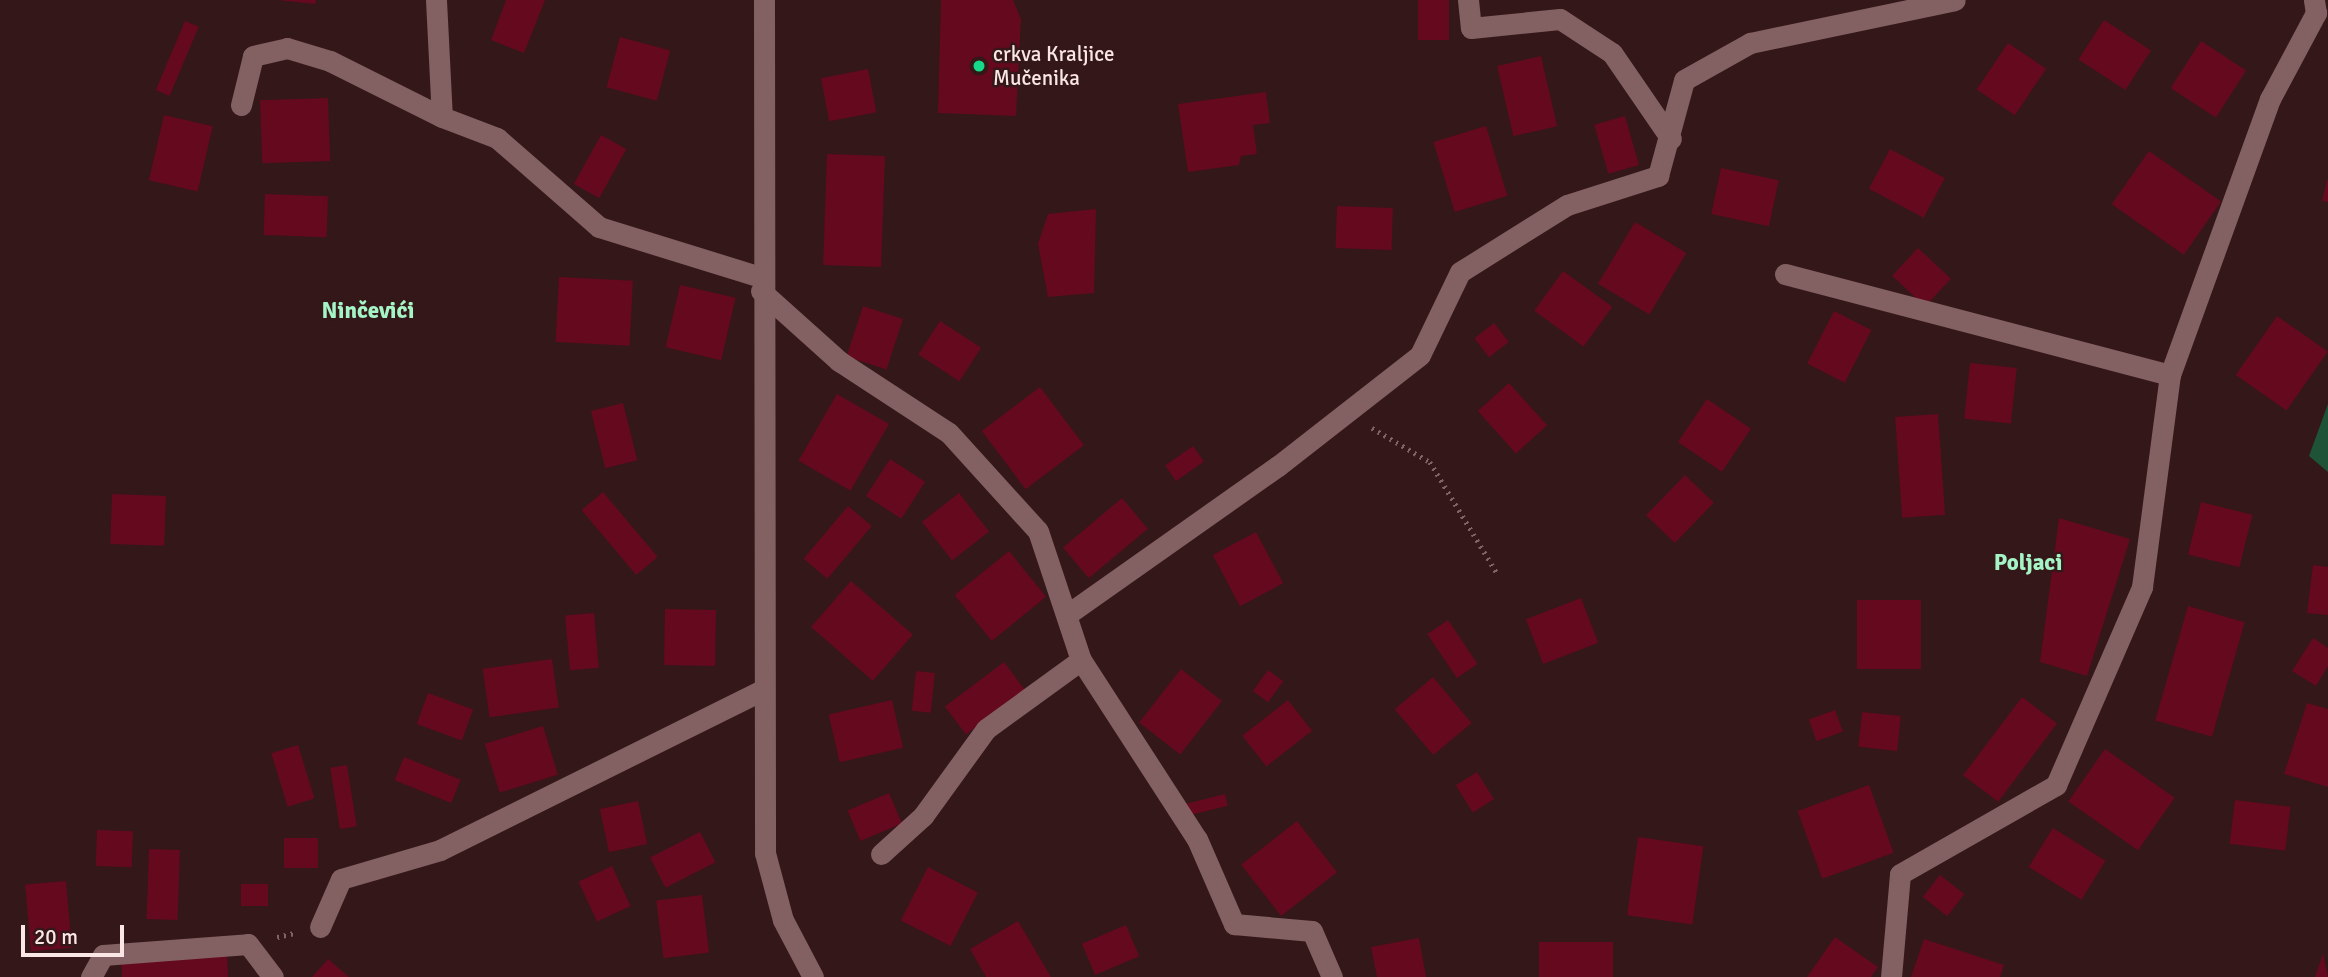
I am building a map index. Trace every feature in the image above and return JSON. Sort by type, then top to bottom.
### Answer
[{"type":"street","points":[[436,0],[442,117]]},
{"type":"street","points":[[764,0],[761,284],[765,853],[783,920],[813,977]]},
{"type":"street","points":[[1468,0],[1471,27],[1560,19],[1612,53],[1671,139]]},
{"type":"street","points":[[1068,614],[1350,410],[1420,355],[1461,272],[1567,205],[1658,176],[1671,139],[1684,80],[1750,43],[1955,0]]},
{"type":"street","points":[[1891,977],[1900,874],[2056,785],[2142,587],[2170,375],[2270,99],[2316,13],[2314,0]]},
{"type":"street","points":[[241,105],[253,56],[287,48],[330,61],[442,117],[497,138],[599,227],[761,284],[839,361],[949,432],[1038,531],[1068,614],[1081,660],[1197,839],[1234,924],[1312,932],[1332,977]]},
{"type":"street","points":[[1785,274],[2170,375]]},
{"type":"street","points":[[881,854],[923,816],[986,729],[1081,660]]},
{"type":"street","points":[[320,927],[341,879],[440,850],[763,690]]},
{"type":"street","points":[[91,977],[103,954],[248,944],[273,977]]},
{"type":"path","points":[[1350,410],[1394,445],[1430,462],[1497,573]]},
{"type":"path","points":[[248,944],[320,927]]},
{"type":"green space","points":[[2328,404],[2328,472],[2309,456]]},
{"type":"building","points":[[278,0],[316,0],[315,4]]},
{"type":"building","points":[[506,0],[545,0],[524,53],[491,40]]},
{"type":"building","name":"crkva Kraljice Mučenika","points":[[941,0],[1013,0],[1021,19],[1016,116],[938,113]]},
{"type":"building","points":[[1418,0],[1449,0],[1449,40],[1418,40]]},
{"type":"building","points":[[2104,20],[2151,50],[2125,90],[2078,59]]},
{"type":"building","points":[[185,21],[199,27],[170,96],[156,90]]},
{"type":"building","points":[[620,37],[670,50],[657,101],[607,87]]},
{"type":"building","points":[[2201,41],[2246,70],[2216,117],[2171,88]]},
{"type":"building","points":[[2008,43],[2046,69],[2015,115],[1977,89]]},
{"type":"building","points":[[1541,56],[1557,126],[1513,136],[1497,66]]},
{"type":"building","points":[[868,69],[876,112],[829,121],[821,78]]},
{"type":"building","points":[[1266,92],[1270,123],[1253,125],[1257,154],[1241,156],[1239,165],[1188,172],[1178,104]]},
{"type":"building","points":[[328,98],[330,161],[262,163],[260,100]]},
{"type":"building","points":[[164,115],[213,126],[198,192],[149,180]]},
{"type":"building","points":[[1625,116],[1639,165],[1608,174],[1594,125]]},
{"type":"building","points":[[1486,126],[1507,196],[1455,212],[1433,142]]},
{"type":"building","points":[[601,135],[626,149],[599,198],[574,184]]},
{"type":"building","points":[[1890,149],[1945,178],[1924,218],[1869,189]]},
{"type":"building","points":[[2149,151],[2221,201],[2184,255],[2112,204]]},
{"type":"building","points":[[827,154],[885,156],[881,267],[823,265]]},
{"type":"building","points":[[1721,168],[1779,180],[1769,226],[1711,214]]},
{"type":"building","points":[[2328,180],[2328,202],[2322,201]]},
{"type":"building","points":[[265,194],[328,196],[327,237],[264,235]]},
{"type":"building","points":[[1337,206],[1393,208],[1392,250],[1336,248]]},
{"type":"building","points":[[1096,209],[1094,293],[1048,297],[1038,244],[1048,214]]},
{"type":"building","points":[[1635,222],[1686,253],[1649,315],[1598,284]]},
{"type":"building","points":[[1918,248],[1951,279],[1925,306],[1892,276]]},
{"type":"building","points":[[1563,271],[1612,307],[1584,346],[1534,311]]},
{"type":"building","points":[[559,277],[633,281],[629,346],[556,342]]},
{"type":"building","points":[[680,285],[736,298],[721,360],[666,347]]},
{"type":"building","points":[[863,306],[903,319],[887,369],[847,356]]},
{"type":"building","points":[[1834,311],[1871,330],[1845,383],[1807,364]]},
{"type":"building","points":[[2277,316],[2328,352],[2286,411],[2236,375]]},
{"type":"building","points":[[940,321],[981,348],[959,381],[918,355]]},
{"type":"building","points":[[1494,323],[1509,342],[1489,357],[1474,338]]},
{"type":"building","points":[[1970,363],[2017,368],[2011,424],[1964,419]]},
{"type":"building","points":[[1509,383],[1547,425],[1516,453],[1478,411]]},
{"type":"building","points":[[1040,387],[1084,445],[1026,489],[982,431]]},
{"type":"building","points":[[837,394],[889,424],[850,491],[798,461]]},
{"type":"building","points":[[1707,399],[1751,429],[1722,472],[1678,442]]},
{"type":"building","points":[[623,403],[637,460],[605,468],[591,411]]},
{"type":"building","points":[[1938,414],[1945,515],[1902,518],[1895,417]]},
{"type":"building","points":[[1193,446],[1204,462],[1176,481],[1165,466]]},
{"type":"building","points":[[890,459],[925,482],[901,519],[866,496]]},
{"type":"building","points":[[1685,475],[1714,503],[1675,543],[1646,515]]},
{"type":"building","points":[[603,492],[658,557],[636,575],[582,510]]},
{"type":"building","points":[[959,493],[989,532],[952,561],[922,522]]},
{"type":"building","points":[[112,494],[166,496],[164,546],[110,544]]},
{"type":"building","points":[[1122,498],[1148,529],[1089,578],[1063,547]]},
{"type":"building","points":[[2201,502],[2252,515],[2239,567],[2188,554]]},
{"type":"building","points":[[848,506],[872,526],[827,579],[804,559]]},
{"type":"building","points":[[2059,518],[2130,539],[2087,676],[2040,662]]},
{"type":"building","points":[[1256,532],[1283,583],[1240,606],[1213,555]]},
{"type":"building","points":[[1009,551],[1046,597],[992,641],[955,595]]},
{"type":"building","points":[[2313,565],[2328,567],[2328,615],[2307,613]]},
{"type":"building","points":[[851,581],[913,635],[873,681],[811,627]]},
{"type":"building","points":[[1581,598],[1598,643],[1543,664],[1526,619]]},
{"type":"building","points":[[1857,600],[1921,600],[1921,669],[1857,669]]},
{"type":"building","points":[[2188,606],[2245,622],[2212,737],[2155,720]]},
{"type":"building","points":[[665,609],[716,610],[715,666],[664,665]]},
{"type":"building","points":[[594,613],[599,668],[570,670],[565,616]]},
{"type":"building","points":[[1448,620],[1478,664],[1457,678],[1427,634]]},
{"type":"building","points":[[2313,638],[2328,648],[2328,666],[2316,686],[2292,671]]},
{"type":"building","points":[[552,659],[559,708],[490,717],[483,669]]},
{"type":"building","points":[[1004,662],[1025,690],[966,734],[945,707]]},
{"type":"building","points":[[1181,669],[1222,701],[1180,755],[1139,723]]},
{"type":"building","points":[[1268,670],[1283,681],[1268,702],[1253,691]]},
{"type":"building","points":[[916,671],[935,673],[931,713],[912,711]]},
{"type":"building","points":[[1433,677],[1472,723],[1433,755],[1395,709]]},
{"type":"building","points":[[428,693],[473,709],[462,740],[417,724]]},
{"type":"building","points":[[2022,697],[2057,723],[1998,802],[1963,775]]},
{"type":"building","points":[[892,700],[903,748],[840,762],[829,715]]},
{"type":"building","points":[[1288,700],[1312,731],[1266,766],[1242,736]]},
{"type":"building","points":[[2307,703],[2328,709],[2328,787],[2284,774]]},
{"type":"building","points":[[1835,710],[1843,732],[1817,741],[1809,720]]},
{"type":"building","points":[[1862,712],[1901,716],[1897,751],[1858,747]]},
{"type":"building","points":[[543,726],[558,775],[500,793],[485,744]]},
{"type":"building","points":[[298,745],[314,799],[288,807],[271,753]]},
{"type":"building","points":[[2105,749],[2175,798],[2138,850],[2068,801]]},
{"type":"building","points":[[404,757],[461,780],[451,803],[395,780]]},
{"type":"building","points":[[347,765],[357,826],[340,829],[330,768]]},
{"type":"building","points":[[1477,772],[1494,799],[1473,812],[1456,785]]},
{"type":"building","points":[[1869,785],[1894,853],[1822,879],[1798,811]]},
{"type":"building","points":[[889,793],[902,823],[860,841],[848,811]]},
{"type":"building","points":[[1225,794],[1228,806],[1188,816],[1185,804]]},
{"type":"building","points":[[2235,800],[2291,807],[2285,850],[2230,844]]},
{"type":"building","points":[[638,801],[647,844],[609,852],[600,809]]},
{"type":"building","points":[[1297,821],[1337,872],[1281,916],[1241,865]]},
{"type":"building","points":[[2053,828],[2106,861],[2081,900],[2029,867]]},
{"type":"building","points":[[97,830],[133,831],[132,867],[96,866]]},
{"type":"building","points":[[700,832],[715,862],[666,888],[650,857]]},
{"type":"building","points":[[1638,837],[1703,846],[1692,924],[1627,915]]},
{"type":"building","points":[[284,838],[318,838],[318,868],[284,868]]},
{"type":"building","points":[[149,849],[180,850],[178,920],[147,919]]},
{"type":"building","points":[[612,866],[631,906],[597,922],[578,882]]},
{"type":"building","points":[[928,867],[978,892],[951,946],[901,920]]},
{"type":"building","points":[[1940,875],[1964,894],[1947,916],[1923,897]]},
{"type":"building","points":[[66,881],[72,948],[31,951],[25,885]]},
{"type":"building","points":[[241,884],[268,884],[268,906],[241,906]]},
{"type":"building","points":[[702,895],[709,953],[663,958],[656,901]]},
{"type":"building","points":[[1018,921],[1051,977],[986,977],[970,949]]},
{"type":"building","points":[[1126,925],[1139,956],[1095,975],[1082,944]]},
{"type":"building","points":[[1835,937],[1878,967],[1871,977],[1807,977]]},
{"type":"building","points":[[1419,938],[1426,977],[1377,977],[1371,947]]},
{"type":"building","points":[[1924,939],[2004,965],[2000,977],[1911,977]]},
{"type":"building","points":[[1539,942],[1613,942],[1613,977],[1539,977]]},
{"type":"building","points":[[227,952],[228,977],[122,977],[121,958]]},
{"type":"building","points":[[2323,954],[2328,977],[2315,977]]},
{"type":"building","points":[[328,959],[349,977],[312,977]]},
{"type":"place","name":"crkva Kraljice Mučenika","points":[[979,66]]},
{"type":"district","name":"Ninčevići","points":[[368,311]]},
{"type":"district","name":"Poljaci","points":[[2028,563]]}]
